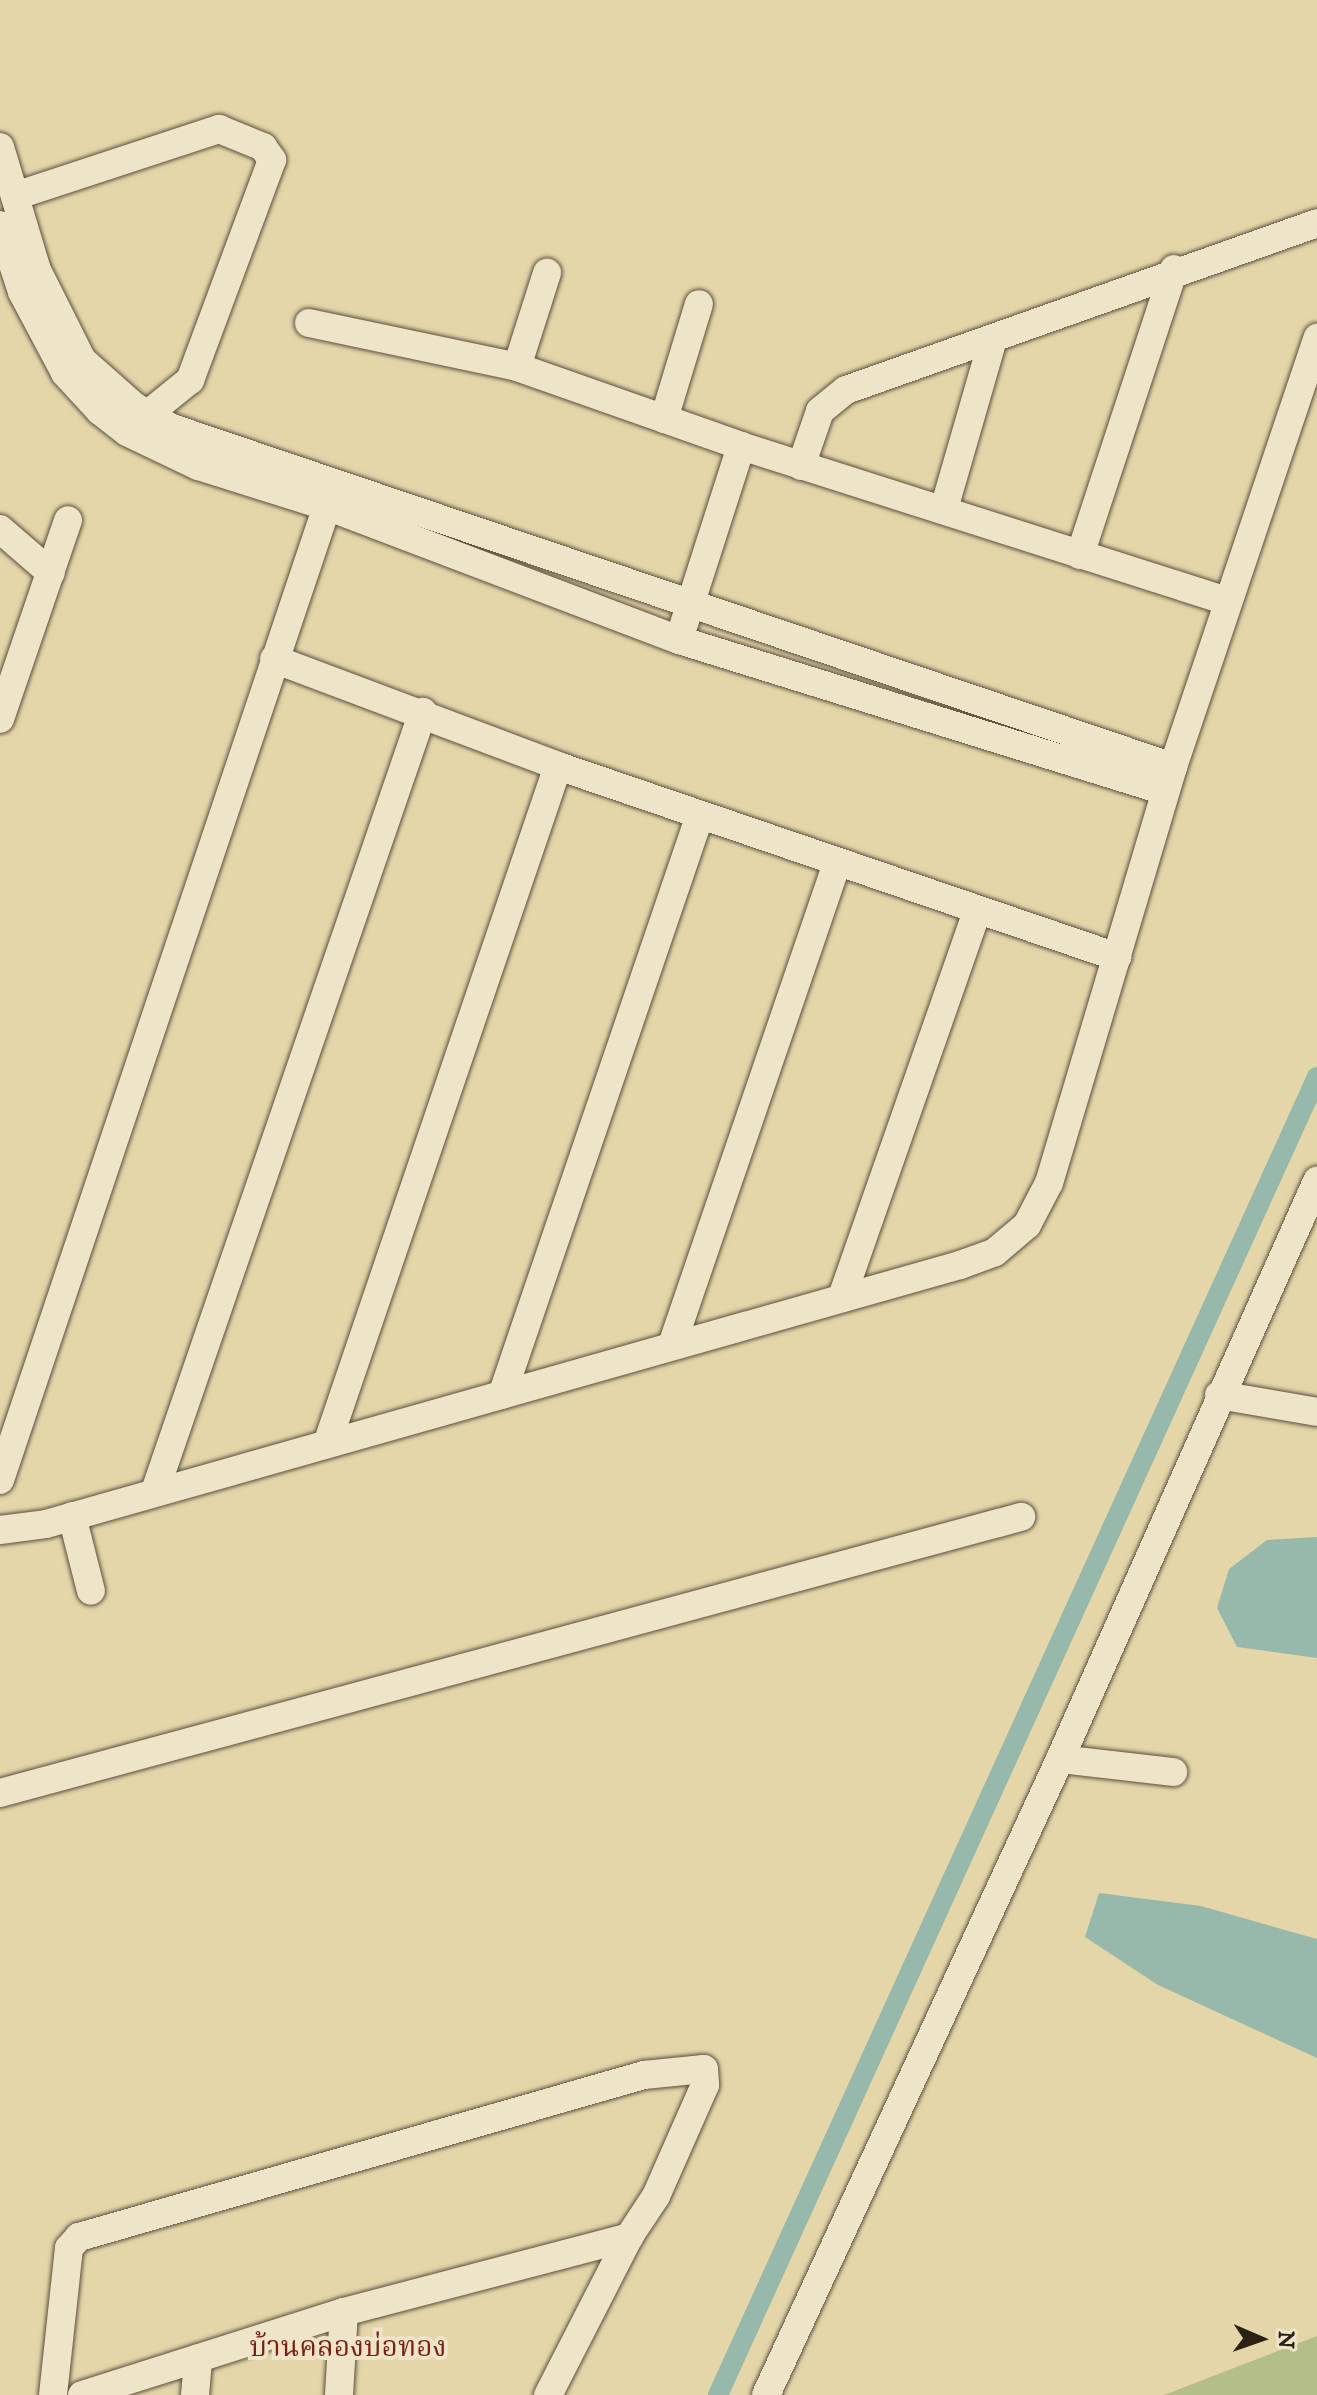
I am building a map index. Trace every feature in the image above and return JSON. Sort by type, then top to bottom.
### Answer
[{"type":"street","points":[[15,196],[219,129],[263,147],[272,160],[190,380],[148,414]]},
{"type":"street","points":[[0,147],[37,270],[82,360],[148,414],[172,428],[326,506],[679,640],[1169,779]]},
{"type":"street","points":[[801,466],[820,411],[832,397],[1174,269],[1317,223]]},
{"type":"street","points":[[0,225],[22,292],[65,373],[100,411],[127,432],[198,466],[326,506],[689,607],[1169,779]]},
{"type":"street","points":[[1080,555],[1174,269]]},
{"type":"street","points":[[517,367],[547,273]]},
{"type":"street","points":[[664,419],[699,304]]},
{"type":"street","points":[[309,323],[517,367],[801,466],[1227,601]]},
{"type":"street","points":[[0,1530],[72,1516],[995,1252],[1027,1225],[1049,1183],[1169,779],[1317,338]]},
{"type":"street","points":[[944,509],[993,339]]},
{"type":"street","points":[[679,640],[741,446]]},
{"type":"street","points":[[0,1480],[326,506]]},
{"type":"street","points":[[0,719],[68,520]]},
{"type":"street","points":[[0,529],[51,573]]},
{"type":"street","points":[[274,659],[423,712],[558,766],[1117,957]]},
{"type":"street","points":[[155,1491],[423,712]]},
{"type":"street","points":[[327,1444],[558,766]]},
{"type":"street","points":[[502,1395],[700,815]]},
{"type":"street","points":[[672,1345],[837,863]]},
{"type":"street","points":[[842,1297],[977,911]]},
{"type":"street","points":[[766,2395],[928,2034],[1060,1759],[1219,1395],[1317,1181]]},
{"type":"street","points":[[1219,1395],[1317,1412]]},
{"type":"street","points":[[72,1516],[91,1591]]},
{"type":"street","points":[[0,1793],[1021,1517]]},
{"type":"street","points":[[1060,1759],[1173,1772]]},
{"type":"street","points":[[53,2395],[67,2259],[79,2237],[644,2075],[698,2066],[706,2074],[701,2094],[656,2196],[629,2237],[548,2395]]},
{"type":"street","points":[[82,2395],[344,2312],[629,2237]]},
{"type":"street","points":[[339,2395],[344,2312]]},
{"type":"street","points":[[195,2395],[198,2358]]},
{"type":"green space","points":[[1317,2336],[1317,2395],[1164,2395]]},
{"type":"shaded area","points":[[1317,1537],[1317,1658],[1237,1647],[1217,1608],[1229,1569],[1267,1540]]},
{"type":"shaded area","points":[[1099,1893],[1201,1906],[1317,1939],[1317,2058],[1158,1985],[1085,1937]]},
{"type":"waterway","points":[[718,2395],[1317,1077]]},
{"type":"district","name":"บ้านคลองบ่อทอง","points":[[348,2348]]}]
